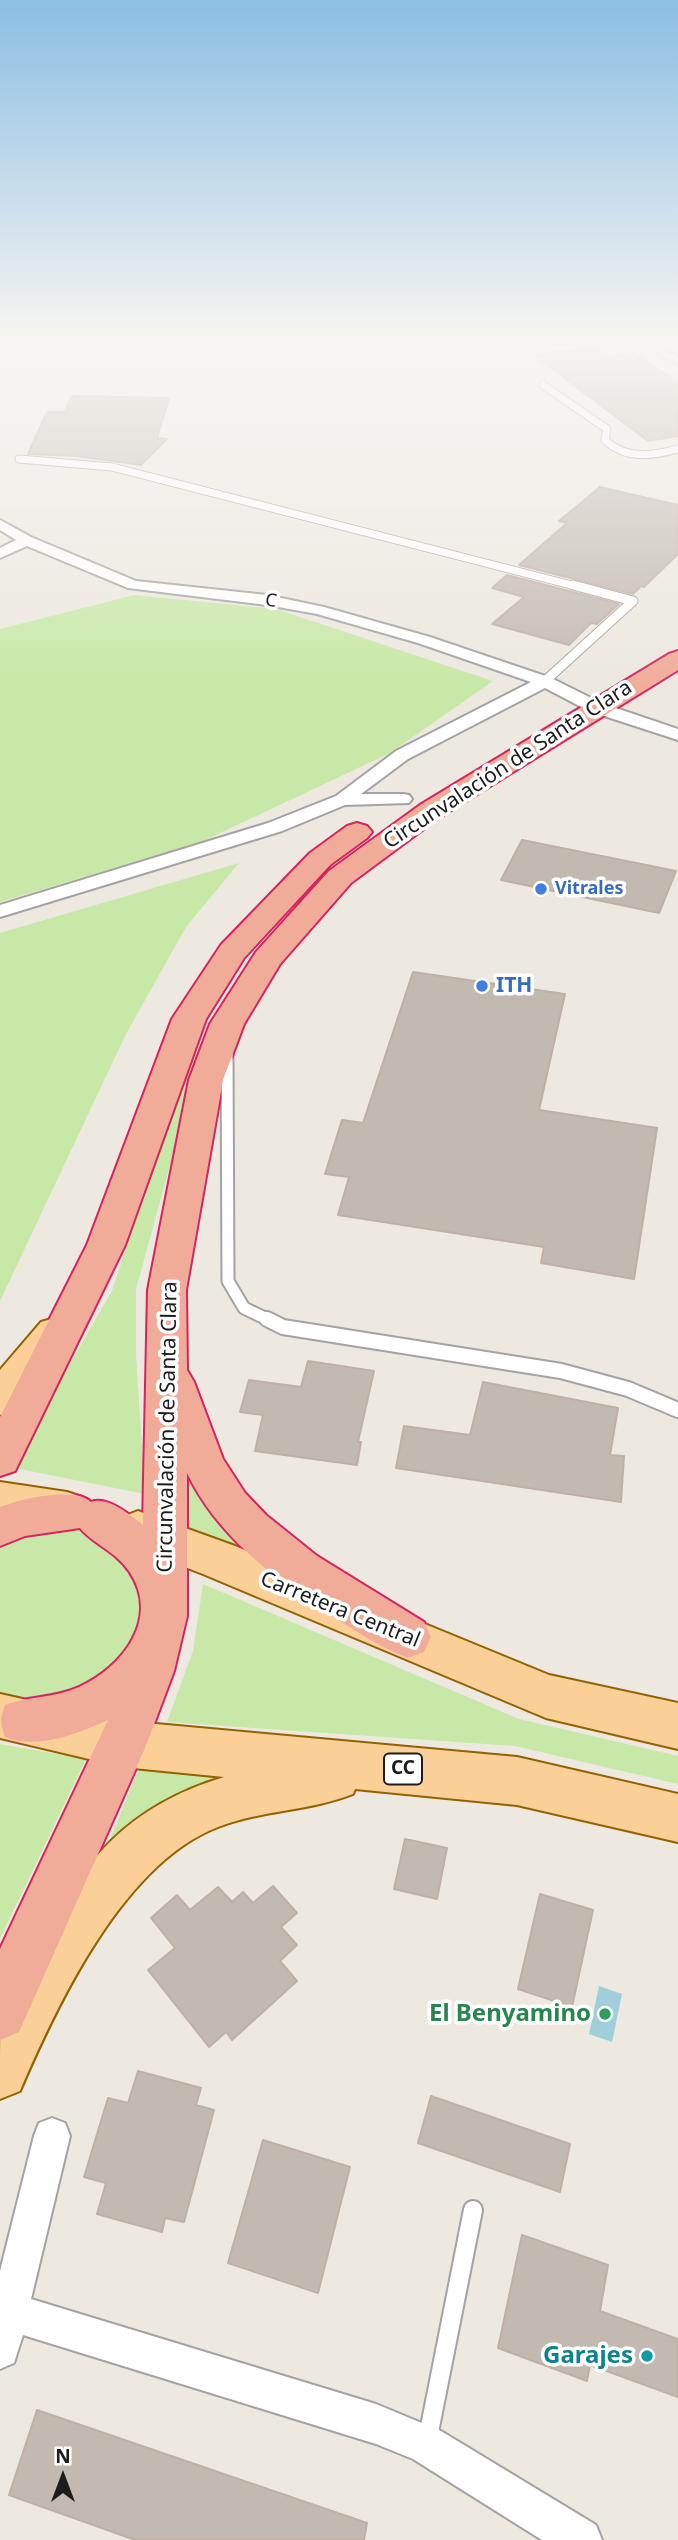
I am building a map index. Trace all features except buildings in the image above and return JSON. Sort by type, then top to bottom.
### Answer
[{"type":"highway","name":"Circunvalación de Santa Clara","points":[[0,2013],[28,1944],[123,1744],[148,1685],[162,1627],[165,1357],[169,1277],[206,1080],[208,1021],[340,877],[678,636]]},
{"type":"highway","name":"Circunvalación de Santa Clara","points":[[0,1458],[106,1245],[208,1021],[232,952],[320,859],[403,799],[586,702],[678,659]]},
{"type":"highway","points":[[165,1357],[212,1482],[243,1518],[274,1548],[336,1594],[408,1637]]},
{"type":"highway","points":[[0,1527],[34,1516],[85,1515],[124,1534],[146,1557],[162,1595],[162,1627],[146,1661],[128,1681],[105,1698],[60,1716],[11,1718]]},
{"type":"main road","points":[[0,1399],[72,1312]]},
{"type":"main road","name":"Carretera Central","points":[[0,1500],[85,1515],[165,1539],[546,1696],[678,1726]]},
{"type":"main road","name":"CC","points":[[11,1718],[123,1744],[517,1781],[678,1818]]},
{"type":"main road","points":[[0,2071],[17,2031],[88,1905],[122,1863],[162,1829],[200,1809],[254,1791],[389,1768]]},
{"type":"street","name":"C","points":[[0,524],[26,540],[133,585],[267,600],[319,610],[424,640],[544,681],[586,702],[678,735]]},
{"type":"street","points":[[0,554],[26,540]]},
{"type":"street","points":[[0,911],[275,827],[342,800],[402,755],[544,681]]},
{"type":"street","points":[[342,800],[403,799]]},
{"type":"street","points":[[52,2136],[3,2323],[376,2424],[427,2445],[581,2540]]},
{"type":"lane","points":[[639,457],[657,457]]},
{"type":"lane","points":[[19,459],[112,467],[633,601],[544,681]]},
{"type":"lane","points":[[208,1021],[228,1281],[244,1308],[283,1327],[561,1371],[628,1389],[678,1410]]},
{"type":"lane","points":[[427,2445],[473,2210]]},
{"type":"green space","points":[[134,595],[276,609],[493,681],[390,753],[201,842],[0,902],[0,629]]},
{"type":"green space","points":[[239,863],[186,927],[126,1034],[0,1301],[0,933]]},
{"type":"green space","points":[[205,1037],[136,1289],[136,1355],[145,1494],[10,1467],[112,1291],[182,1076]]},
{"type":"green space","points":[[187,1471],[246,1548],[189,1527]]},
{"type":"green space","points":[[63,1526],[86,1529],[107,1537],[146,1585],[136,1649],[79,1697],[0,1701],[0,1541]]},
{"type":"green space","points":[[203,1584],[519,1719],[678,1756],[678,1784],[515,1746],[167,1722],[193,1651]]},
{"type":"green space","points":[[0,1744],[86,1759],[0,1939]]},
{"type":"green space","points":[[142,1761],[244,1768],[170,1804],[108,1844]]},
{"type":"water","name":"El Benyamino","points":[[599,1986],[622,1994],[612,2042],[589,2034]]},
{"type":"place","name":"Vitrales","points":[[541,889]]},
{"type":"place","name":"ITH","points":[[482,986]]},
{"type":"place","name":"El Benyamino","points":[[605,2014]]},
{"type":"place","name":"Garajes","points":[[647,2356]]}]
